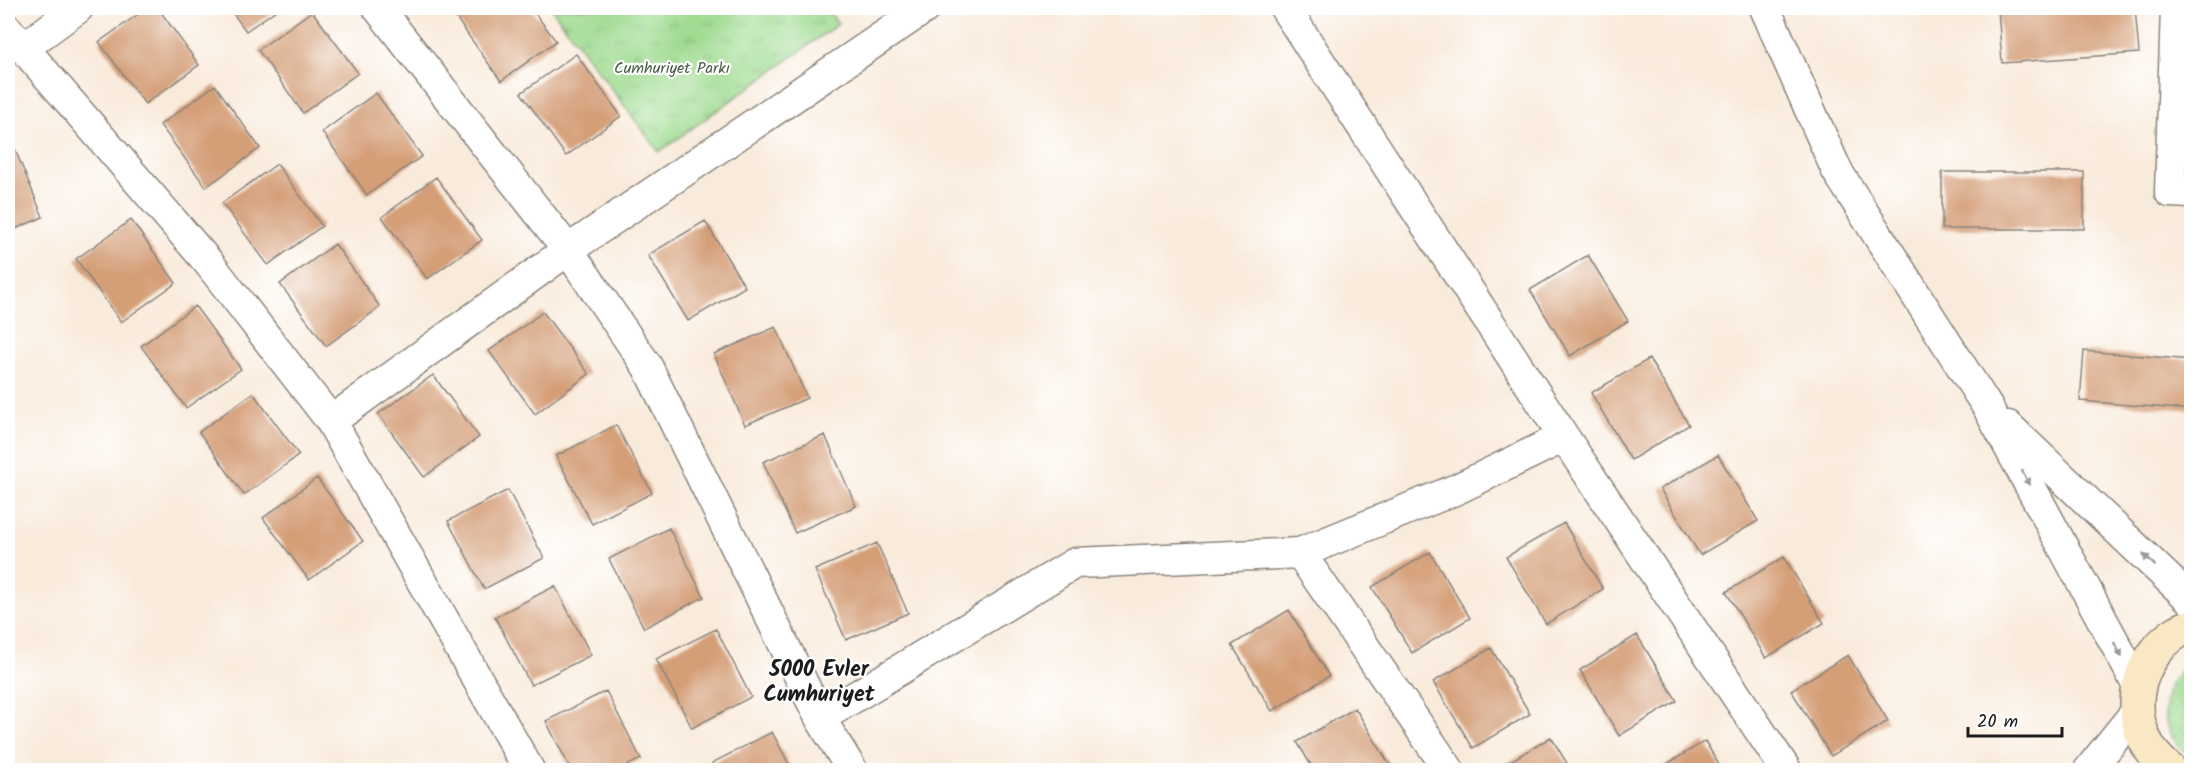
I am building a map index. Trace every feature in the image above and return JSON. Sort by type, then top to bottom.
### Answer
[{"type":"street","points":[[78,8],[15,39],[208,262],[331,421],[529,771]]},
{"type":"street","points":[[378,8],[568,250],[647,366],[819,718],[852,771]]},
{"type":"street","points":[[331,421],[568,250],[925,8]]},
{"type":"street","points":[[1285,8],[1563,437],[1786,771]]},
{"type":"street","points":[[1765,8],[1837,171],[1988,408],[2137,699],[2143,738],[2157,760],[2170,771]]},
{"type":"street","points":[[2176,8],[2170,192],[2192,193]]},
{"type":"street","points":[[1988,408],[2192,601]]},
{"type":"street","points":[[819,718],[1075,563],[1300,553],[1457,489],[1563,437]]},
{"type":"street","points":[[1300,553],[1449,771]]},
{"type":"street","points":[[2089,771],[2137,699],[2147,662],[2165,641],[2192,626]]},
{"type":"green space","name":"Cumhuriyet Parkı","points":[[551,8],[827,8],[838,24],[659,152]]},
{"type":"green space","points":[[2191,661],[2191,757],[2179,747],[2171,735],[2166,722],[2165,709],[2172,683]]},
{"type":"building","points":[[147,8],[158,8],[199,65],[145,104],[99,42]]},
{"type":"building","points":[[229,8],[279,8],[246,31]]},
{"type":"building","points":[[470,8],[531,8],[556,41],[501,81],[456,18]]},
{"type":"building","points":[[1998,8],[2135,8],[2139,53],[2002,63]]},
{"type":"building","points":[[312,11],[358,73],[303,113],[258,50]]},
{"type":"building","points":[[576,54],[621,116],[566,156],[521,93]]},
{"type":"building","points":[[215,85],[260,148],[206,187],[160,125]]},
{"type":"building","points":[[376,93],[422,156],[367,195],[322,132]]},
{"type":"building","points":[[14,147],[43,217],[8,232],[8,150]]},
{"type":"building","points":[[277,164],[322,226],[268,265],[222,203]]},
{"type":"building","points":[[1942,172],[2084,172],[2084,229],[1942,229]]},
{"type":"building","points":[[436,177],[482,240],[427,279],[382,217]]},
{"type":"building","points":[[131,220],[176,283],[121,322],[76,259]]},
{"type":"building","points":[[705,221],[745,287],[688,321],[648,255]]},
{"type":"building","points":[[335,244],[380,307],[326,346],[280,284]]},
{"type":"building","points":[[1588,255],[1628,321],[1570,356],[1530,290]]},
{"type":"building","points":[[195,306],[241,369],[186,408],[141,346]]},
{"type":"building","points":[[543,312],[589,374],[535,414],[489,351]]},
{"type":"building","points":[[776,327],[807,398],[745,425],[714,354]]},
{"type":"building","points":[[2084,351],[2192,360],[2192,410],[2080,401]]},
{"type":"building","points":[[1649,359],[1689,425],[1631,460],[1591,393]]},
{"type":"building","points":[[433,375],[479,437],[424,477],[378,414]]},
{"type":"building","points":[[253,393],[299,455],[244,495],[199,432]]},
{"type":"building","points":[[616,425],[652,493],[592,524],[556,456]]},
{"type":"building","points":[[825,435],[856,506],[795,533],[763,462]]},
{"type":"building","points":[[1718,455],[1758,521],[1700,555],[1660,489]]},
{"type":"building","points":[[317,478],[363,541],[309,580],[263,518]]},
{"type":"building","points":[[508,490],[544,558],[484,589],[448,521]]},
{"type":"building","points":[[1564,523],[1603,589],[1546,624],[1506,557]]},
{"type":"building","points":[[669,528],[704,597],[644,628],[609,559]]},
{"type":"building","points":[[877,543],[908,613],[846,640],[815,570]]},
{"type":"building","points":[[1430,552],[1470,618],[1412,653],[1372,587]]},
{"type":"building","points":[[1784,557],[1824,623],[1766,658],[1726,592]]},
{"type":"building","points":[[555,586],[591,655],[531,685],[495,617]]},
{"type":"building","points":[[1289,610],[1329,676],[1272,711],[1232,645]]},
{"type":"building","points":[[716,629],[751,697],[692,728],[656,659]]},
{"type":"building","points":[[1637,635],[1677,701],[1619,736],[1580,670]]},
{"type":"building","points":[[1491,648],[1530,714],[1473,748],[1433,682]]},
{"type":"building","points":[[1848,655],[1888,721],[1831,756],[1791,690]]},
{"type":"building","points":[[606,691],[641,759],[618,770],[571,770],[546,721]]},
{"type":"building","points":[[1355,708],[1393,770],[1314,770],[1297,742]]},
{"type":"building","points":[[772,732],[792,770],[716,770],[712,763]]},
{"type":"building","points":[[1551,737],[1571,770],[1495,770]]},
{"type":"building","points":[[1705,741],[1722,770],[1657,770]]},
{"type":"district","name":"5000 Evler Cumhuriyet","points":[[819,682]]}]
